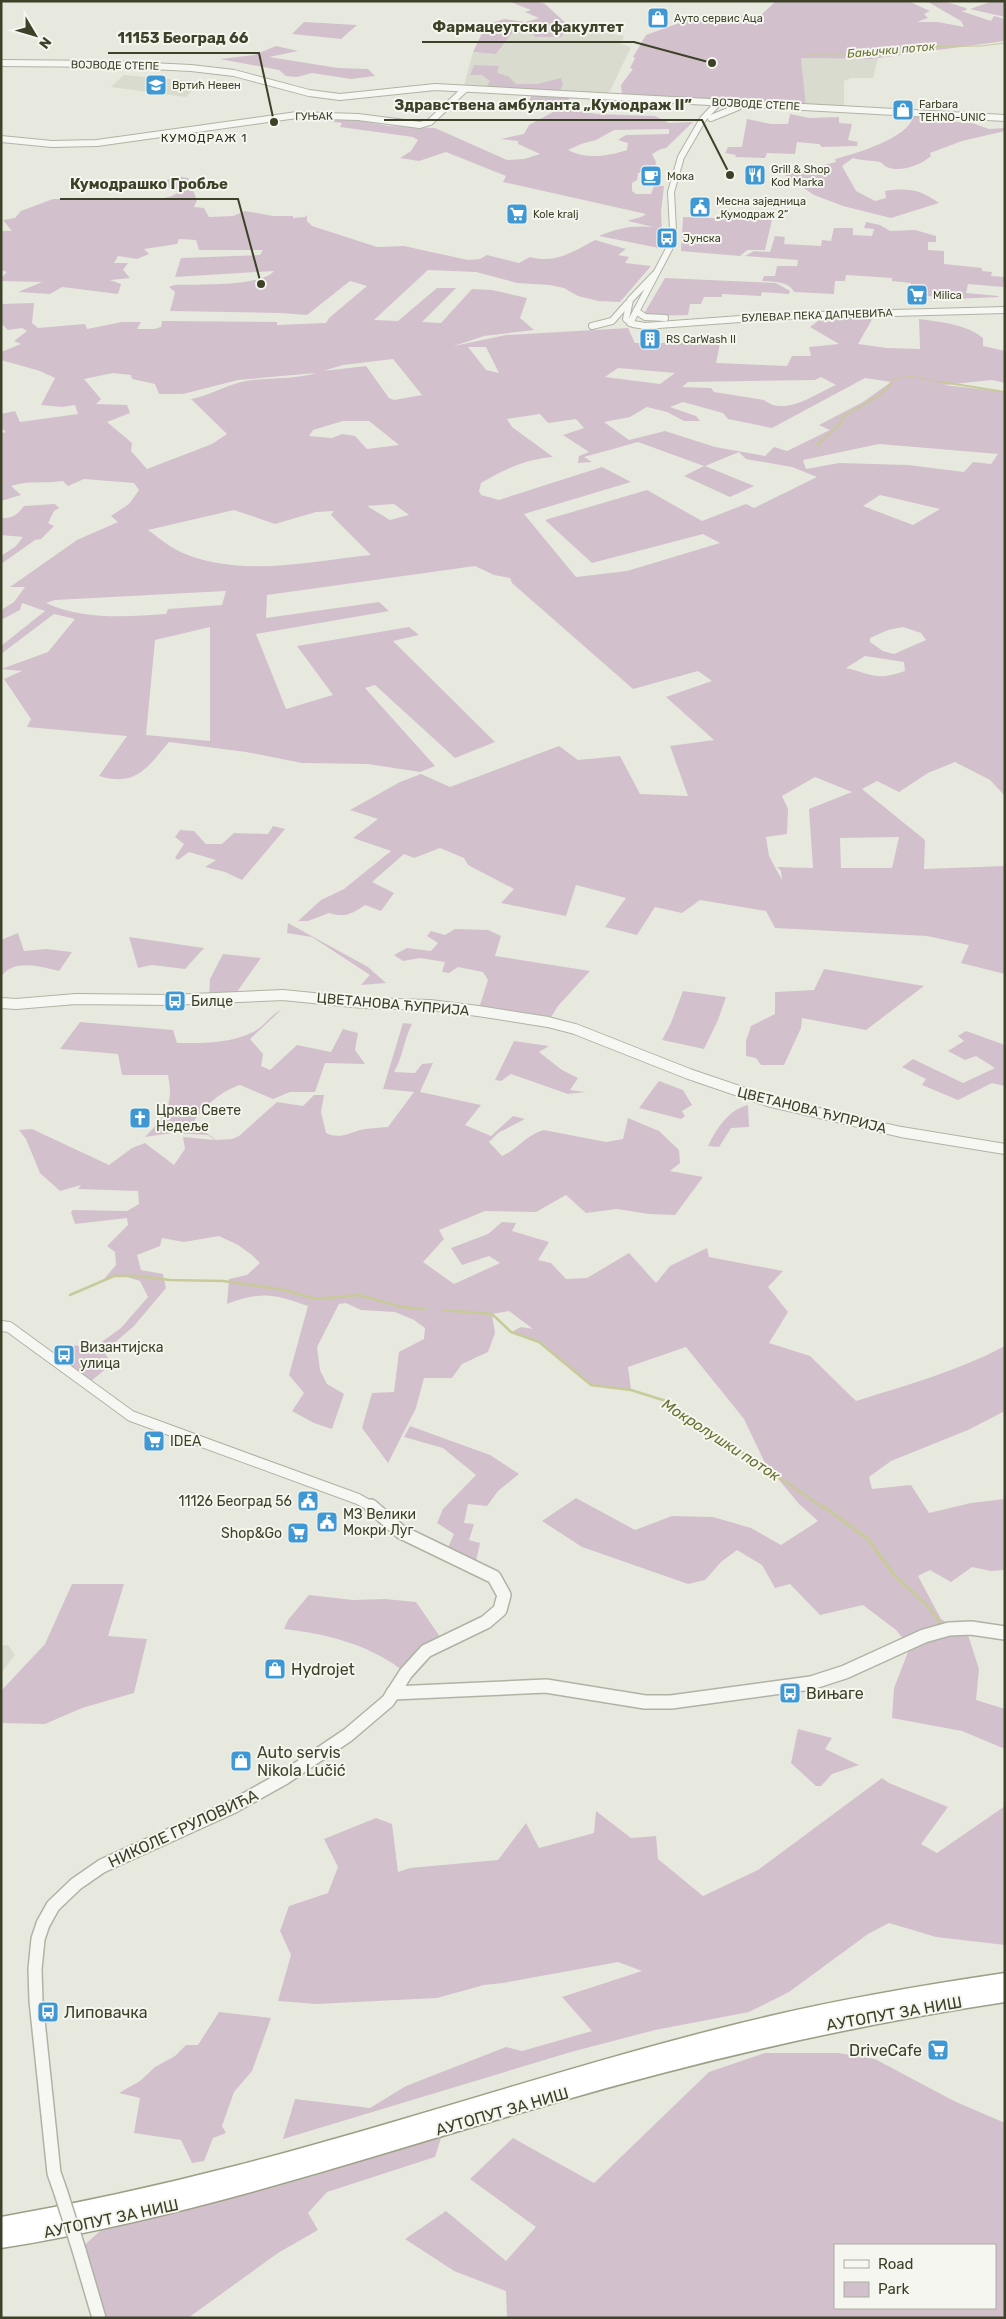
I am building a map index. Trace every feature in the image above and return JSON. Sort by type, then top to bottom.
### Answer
[{"type":"highway","name":"АУТОПУТ ЗА НИШ","points":[[1,2226],[88,2210],[236,2174],[568,2077],[745,2030],[859,2005],[1005,1981]]},
{"type":"highway","name":"АУТОПУТ ЗА НИШ","points":[[1,2239],[57,2231],[206,2197],[631,2074],[762,2040],[907,2010],[1005,1994]]},
{"type":"street","name":"ВОЈВОДЕ СТЕПЕ","points":[[1,64],[143,64],[193,68],[241,74],[304,92],[341,97],[422,88],[465,89],[1005,118]]},
{"type":"street","name":"ГУЊАК","points":[[1,139],[52,144],[97,143],[247,120],[297,116],[340,116],[422,125],[430,122],[465,89]]},
{"type":"street","points":[[697,101],[705,104],[710,115]]},
{"type":"street","points":[[630,300],[626,320],[630,323],[634,320],[636,311],[654,275],[664,260],[671,243],[672,178],[679,158],[693,136],[710,115],[722,107],[721,103]]},
{"type":"street","points":[[710,115],[756,105]]},
{"type":"street","points":[[592,326],[612,321],[654,275]]},
{"type":"street","name":"БУЛЕВАР ПЕКА ДАПЧЕВИЋА","points":[[630,323],[642,326],[757,317],[1005,308]]},
{"type":"street","name":"БУЛЕВАР ПЕКА ДАПЧЕВИЋА","points":[[630,323],[669,318],[767,313],[1005,308]]},
{"type":"street","points":[[636,311],[648,317],[669,318]]},
{"type":"street","name":"ЦВЕТАНОВА ЋУПРИЈА","points":[[1,1003],[16,1004],[76,999],[170,1000],[283,994],[363,1003],[430,1005],[478,1011],[548,1022],[575,1029],[698,1077],[771,1102],[908,1134],[1005,1149]]},
{"type":"street","name":"НИКОЛЕ ГРУЛОВИЋА","points":[[2,1325],[10,1327],[131,1416],[358,1499],[376,1509],[401,1532],[417,1542],[483,1571],[496,1579],[504,1595],[499,1613],[486,1622],[443,1641],[426,1651],[406,1673],[394,1693],[369,1719],[348,1736],[264,1790],[219,1814],[102,1866],[83,1878],[53,1906],[43,1923],[38,1941],[35,1980],[53,2164],[99,2318]]},
{"type":"street","points":[[394,1693],[546,1686],[639,1702],[671,1702],[811,1683],[845,1672],[924,1636],[950,1629],[971,1628],[1005,1633]]},
{"type":"shaded area","points":[[569,26],[624,36],[621,44],[631,47],[609,93],[464,86],[473,52],[496,54],[513,32],[527,27],[535,37],[561,36]]},
{"type":"shaded area","points":[[801,58],[878,58],[873,78],[851,78],[844,81],[844,107],[806,105]]},
{"type":"shaded area","name":"Вртић Невен","points":[[124,75],[201,82],[186,97],[111,87]]},
{"type":"shaded area","points":[[8,1645],[15,1655],[1,1673],[1,1646]]},
{"type":"green space","points":[[508,1],[537,1],[545,4],[569,26],[561,37],[535,37],[527,27],[513,32],[496,54],[473,52],[486,25],[504,19],[526,22],[539,18],[525,12],[531,10]]},
{"type":"green space","points":[[776,1],[908,1],[930,11],[924,14],[928,18],[917,22],[938,22],[964,27],[961,21],[928,2],[947,2],[967,10],[961,11],[991,21],[994,16],[1005,19],[1005,41],[871,59],[801,58],[806,105],[622,94],[621,85],[633,69],[630,68],[635,58],[633,57],[646,35],[693,18],[761,15]]},
{"type":"green space","points":[[993,1],[1005,1],[1005,17],[970,9]]},
{"type":"green space","points":[[304,22],[357,25],[341,39],[292,34]]},
{"type":"green space","points":[[276,46],[298,51],[269,57],[338,68],[368,69],[375,76],[351,79],[312,73],[297,77],[286,76],[279,70],[220,59],[254,55]]},
{"type":"green space","points":[[474,65],[499,66],[497,73],[508,76],[516,84],[538,84],[561,78],[563,84],[560,91],[486,87],[490,81],[482,75],[470,75]]},
{"type":"green space","points":[[532,94],[571,96],[565,105],[574,110],[596,114],[655,116],[669,123],[693,122],[666,148],[652,154],[656,162],[655,171],[638,173],[637,180],[632,183],[632,191],[636,194],[651,194],[654,186],[664,186],[661,212],[662,234],[659,248],[599,236],[625,228],[653,227],[628,221],[646,214],[503,182],[506,176],[446,152],[419,161],[400,158],[411,151],[418,140],[413,137],[340,127],[342,123],[305,118],[335,116],[389,126],[435,128],[507,160],[524,159],[540,154],[518,144],[518,141],[500,139],[524,134],[529,125],[553,112],[550,108],[527,106]],"holes":[[[669,129],[669,134],[626,135],[618,140],[628,143],[627,150],[613,154],[590,156],[568,150],[596,140],[614,130]]]},
{"type":"green space","points":[[790,114],[809,118],[839,117],[839,123],[852,124],[848,140],[858,142],[857,146],[822,147],[819,144],[797,142],[795,154],[767,153],[765,158],[735,157],[736,155],[725,153],[728,147],[742,147],[747,119],[771,124],[788,124]]},
{"type":"green space","points":[[925,115],[954,118],[955,122],[972,123],[989,129],[1005,128],[1005,131],[962,141],[930,153],[931,156],[922,162],[904,169],[892,169],[880,162],[853,158],[842,166],[856,191],[875,201],[886,198],[885,191],[908,190],[919,192],[939,203],[891,218],[843,206],[814,195],[782,173],[836,162],[835,159],[880,144],[902,132],[909,125],[913,117]]},
{"type":"green space","points":[[174,176],[188,178],[197,200],[194,207],[204,208],[209,217],[233,216],[245,211],[273,216],[293,216],[293,218],[305,217],[307,215],[307,221],[312,226],[377,247],[404,246],[468,260],[480,259],[487,255],[519,263],[530,257],[548,259],[564,256],[595,240],[626,249],[618,255],[629,257],[625,263],[651,266],[620,302],[598,301],[578,296],[564,288],[550,285],[517,283],[476,272],[428,270],[374,320],[398,321],[437,288],[456,288],[422,322],[441,323],[472,289],[492,290],[527,298],[520,318],[534,330],[484,336],[454,346],[506,335],[628,328],[635,343],[720,343],[716,363],[787,366],[792,356],[811,356],[809,347],[839,344],[810,327],[822,318],[874,316],[858,344],[887,348],[920,349],[919,319],[961,327],[983,338],[983,346],[1005,351],[1005,383],[992,380],[944,385],[1005,392],[1005,796],[990,780],[955,762],[928,773],[899,792],[877,781],[862,789],[925,840],[924,869],[1005,866],[1005,974],[961,963],[969,945],[927,936],[775,928],[766,911],[700,900],[682,913],[655,907],[637,935],[605,927],[626,898],[576,885],[566,916],[501,903],[514,889],[468,865],[464,858],[440,848],[414,858],[404,854],[372,882],[394,893],[381,911],[365,905],[348,914],[329,913],[308,921],[298,921],[321,900],[344,889],[391,851],[353,838],[378,819],[350,810],[400,782],[421,774],[450,787],[559,746],[578,760],[620,756],[640,794],[688,796],[670,746],[714,740],[666,697],[712,681],[698,671],[633,689],[512,583],[510,578],[494,575],[475,566],[267,595],[266,618],[379,602],[389,611],[256,634],[286,709],[333,695],[297,646],[409,627],[419,635],[393,641],[495,742],[455,758],[375,685],[365,688],[435,766],[420,772],[368,764],[302,763],[246,752],[169,742],[140,773],[132,777],[112,779],[99,776],[127,736],[27,727],[31,719],[4,679],[22,671],[1,669],[48,652],[75,619],[54,614],[1,654],[1,646],[45,611],[22,603],[20,610],[1,620],[1,610],[14,602],[25,587],[10,587],[77,540],[118,522],[111,516],[129,504],[139,490],[134,483],[84,479],[68,486],[63,481],[18,484],[11,486],[21,495],[1,501],[1,433],[6,432],[1,428],[1,414],[15,411],[20,422],[78,414],[75,405],[62,407],[41,405],[55,378],[40,371],[1,360],[1,352],[21,344],[14,341],[27,331],[22,328],[8,330],[1,323],[1,304],[34,303],[32,323],[38,328],[85,324],[87,329],[122,322],[141,322],[137,329],[154,329],[161,327],[162,321],[277,322],[277,325],[326,323],[329,318],[367,286],[350,281],[307,315],[170,311],[175,292],[169,287],[174,285],[242,282],[256,280],[274,271],[175,277],[181,258],[260,255],[263,250],[199,250],[196,240],[179,239],[177,244],[144,249],[149,254],[137,259],[118,256],[114,263],[128,263],[123,270],[130,278],[110,280],[121,284],[118,294],[62,287],[50,294],[18,292],[42,282],[1,281],[1,278],[7,272],[1,270],[1,231],[12,231],[3,220],[15,218],[21,211],[53,199],[156,200],[172,196],[182,190],[159,185]],"holes":[[[468,347],[486,347],[499,373],[486,370]],[[393,359],[422,395],[394,400],[389,398],[366,366],[323,371],[343,365]],[[618,368],[675,373],[660,384],[605,377]],[[113,373],[131,375],[132,379],[155,384],[159,394],[183,394],[238,380],[316,373],[299,377],[246,381],[191,399],[227,434],[212,444],[147,469],[131,451],[132,443],[107,422],[130,413],[127,405],[96,404],[101,399],[84,379]],[[821,377],[836,385],[800,402],[781,406],[772,405],[764,400],[714,392],[711,388],[682,387],[688,382],[815,380]],[[865,378],[891,382],[863,402],[819,425],[830,430],[787,451],[774,447],[765,456],[715,447],[665,431],[629,440],[604,422],[630,417],[647,407],[667,412],[684,421],[700,421],[696,416],[670,407],[683,402],[723,413],[728,419],[772,428]],[[540,414],[548,423],[576,419],[584,428],[563,435],[589,452],[579,456],[578,463],[592,462],[584,457],[638,442],[704,466],[684,476],[730,497],[754,486],[705,466],[739,452],[746,459],[792,467],[817,477],[754,508],[746,504],[702,521],[647,490],[545,520],[592,563],[703,534],[720,543],[627,571],[576,577],[524,514],[631,482],[602,467],[499,500],[481,495],[479,491],[481,483],[506,470],[533,460],[553,457],[512,427],[507,419]],[[343,421],[369,421],[399,445],[367,449],[355,436],[342,434],[332,438],[309,436],[313,430]],[[879,444],[998,454],[991,464],[973,462],[964,472],[908,465],[839,463],[806,469],[803,460]],[[880,495],[940,509],[913,525],[863,506]],[[394,504],[409,515],[390,520],[367,506]],[[234,510],[275,524],[316,512],[334,511],[331,515],[371,555],[276,566],[229,565],[206,561],[170,546],[148,530]],[[226,591],[222,605],[168,609],[166,614],[105,616],[74,612],[46,603],[55,600]],[[210,627],[210,741],[146,735],[155,640]],[[903,627],[921,633],[926,640],[894,654],[883,651],[870,642],[870,638],[888,630]],[[865,656],[904,662],[905,671],[887,676],[875,676],[846,668]],[[815,777],[852,792],[809,809],[813,868],[777,867],[781,871],[782,880],[769,856],[766,837],[787,834],[788,809],[782,796]],[[899,837],[892,868],[841,868],[840,838]]]},
{"type":"green space","points":[[683,217],[772,220],[765,250],[747,250],[740,256],[681,251]]},
{"type":"green space","points":[[866,222],[880,225],[890,231],[915,230],[936,236],[936,242],[928,242],[928,250],[944,251],[944,264],[982,268],[982,271],[992,272],[991,276],[1005,277],[1003,287],[968,284],[966,293],[999,296],[955,299],[955,297],[923,296],[923,293],[911,292],[911,283],[892,281],[892,278],[846,275],[845,281],[835,281],[834,294],[794,292],[792,288],[785,284],[762,281],[764,276],[775,276],[777,266],[797,266],[798,260],[745,256],[754,251],[770,252],[775,236],[785,237],[784,244],[821,246],[822,240],[831,241],[834,228],[853,228],[853,235],[872,236],[874,229],[864,228]]},
{"type":"green space","points":[[665,278],[776,283],[790,291],[789,294],[762,292],[761,296],[722,294],[722,297],[704,297],[701,304],[690,304],[688,315],[656,316],[646,314],[645,312]]},
{"type":"green space","points":[[55,504],[59,508],[54,511],[48,523],[54,526],[41,539],[35,540],[1,564],[1,556],[16,546],[23,537],[1,535],[1,518],[8,518],[14,515],[24,506]]},
{"type":"green space","points":[[273,826],[285,829],[242,880],[225,872],[205,867],[216,860],[189,852],[178,860],[175,858],[184,844],[175,837],[180,830],[194,831],[206,844],[222,844],[234,833],[268,834]]},
{"type":"green space","points":[[288,923],[368,967],[386,983],[361,985],[370,975],[312,937],[287,933]]},
{"type":"green space","points":[[455,929],[488,930],[501,936],[495,956],[590,971],[558,1006],[548,1022],[478,1011],[488,980],[483,972],[458,967],[449,973],[442,972],[445,962],[420,958],[403,961],[394,955],[407,948],[431,951],[438,943],[427,936],[431,931],[445,935]]},
{"type":"green space","points":[[18,933],[24,951],[46,949],[72,952],[59,971],[28,965],[13,967],[1,977],[1,940]]},
{"type":"green space","points":[[129,937],[204,948],[185,969],[152,965],[138,968]]},
{"type":"green space","points":[[223,954],[261,958],[234,996],[209,998],[210,979]]},
{"type":"green space","points":[[824,969],[924,986],[866,1030],[802,1018],[801,1028],[784,1065],[761,1065],[756,1058],[746,1056],[746,1041],[751,1026],[775,1014],[775,992],[814,990]]},
{"type":"green space","points":[[683,991],[726,997],[718,1020],[704,1049],[662,1040],[671,1023]]},
{"type":"green space","points":[[281,1010],[250,1039],[263,1054],[261,1066],[270,1070],[297,1045],[331,1052],[343,1029],[358,1033],[355,1050],[365,1064],[325,1063],[315,1092],[290,1092],[273,1099],[240,1085],[233,1087],[207,1105],[193,1123],[216,1140],[232,1139],[239,1136],[277,1102],[303,1106],[314,1095],[324,1095],[321,1112],[326,1133],[339,1136],[363,1129],[388,1127],[414,1092],[383,1089],[403,1023],[412,1024],[394,1072],[415,1073],[422,1064],[433,1063],[420,1092],[481,1105],[465,1125],[491,1136],[513,1116],[525,1119],[498,1133],[489,1142],[502,1156],[532,1135],[544,1130],[606,1142],[623,1139],[628,1118],[659,1131],[679,1150],[680,1163],[670,1171],[703,1177],[675,1215],[649,1214],[617,1209],[586,1213],[566,1195],[536,1212],[485,1211],[439,1230],[444,1239],[423,1262],[454,1284],[500,1263],[489,1256],[462,1265],[451,1248],[488,1234],[502,1222],[516,1223],[512,1231],[549,1242],[538,1260],[551,1263],[566,1279],[587,1278],[629,1253],[656,1283],[670,1266],[707,1248],[709,1257],[783,1271],[768,1287],[788,1312],[769,1343],[810,1356],[856,1401],[950,1370],[1005,1346],[1005,1411],[968,1430],[891,1461],[869,1477],[872,1489],[911,1485],[929,1513],[971,1503],[1005,1499],[1005,1570],[991,1571],[972,1567],[951,1582],[930,1570],[918,1576],[941,1619],[968,1635],[979,1669],[976,1700],[1005,1709],[1005,1749],[962,1731],[892,1718],[894,1688],[910,1647],[896,1630],[863,1605],[820,1615],[790,1584],[775,1588],[762,1565],[737,1550],[721,1562],[705,1580],[688,1584],[582,1547],[542,1521],[576,1498],[635,1530],[672,1516],[713,1517],[751,1528],[781,1545],[818,1521],[799,1504],[765,1463],[744,1419],[686,1347],[628,1367],[631,1390],[591,1385],[539,1342],[511,1332],[521,1327],[533,1329],[509,1311],[492,1314],[495,1333],[488,1352],[462,1364],[452,1378],[424,1378],[416,1408],[388,1463],[362,1428],[372,1393],[394,1392],[399,1352],[424,1339],[425,1328],[414,1320],[395,1312],[361,1310],[346,1303],[339,1304],[317,1347],[320,1370],[327,1384],[344,1394],[332,1429],[314,1423],[292,1411],[304,1393],[289,1375],[308,1306],[268,1296],[250,1297],[227,1304],[229,1279],[247,1275],[260,1263],[238,1245],[219,1236],[184,1242],[162,1238],[160,1246],[137,1255],[141,1270],[163,1274],[166,1288],[134,1326],[104,1352],[112,1364],[91,1381],[54,1360],[76,1345],[89,1351],[121,1328],[148,1297],[140,1281],[120,1275],[104,1279],[116,1265],[115,1252],[107,1246],[128,1225],[127,1218],[75,1224],[71,1212],[73,1210],[127,1211],[139,1204],[138,1191],[78,1189],[81,1185],[60,1191],[40,1173],[26,1139],[19,1130],[32,1129],[109,1165],[132,1148],[145,1143],[174,1165],[185,1149],[183,1137],[215,1140],[208,1135],[172,1133],[145,1137],[158,1123],[167,1109],[170,1094],[168,1075],[122,1075],[118,1054],[60,1049],[80,1022],[173,1030],[177,1043],[206,1043],[244,1036],[253,1032]]},
{"type":"green space","points":[[966,1031],[1005,1045],[1005,1086],[992,1083],[958,1100],[922,1085],[926,1079],[902,1067],[913,1059],[963,1083],[995,1068],[976,1056],[965,1060],[948,1051],[964,1041],[958,1036]]},
{"type":"green space","points":[[514,1041],[549,1046],[539,1052],[562,1070],[578,1078],[570,1090],[585,1092],[568,1094],[511,1074],[501,1081],[495,1080]]},
{"type":"green space","points":[[659,1081],[683,1090],[692,1105],[682,1111],[685,1116],[681,1119],[639,1108]]},
{"type":"green space","points":[[748,1105],[749,1127],[731,1128],[719,1147],[708,1146],[719,1126],[729,1115]]},
{"type":"green space","points":[[410,1426],[490,1455],[519,1474],[498,1491],[487,1506],[468,1504],[464,1523],[474,1524],[469,1540],[480,1543],[476,1561],[447,1550],[454,1534],[437,1523],[443,1509],[476,1475],[443,1448],[404,1437]]},
{"type":"green space","points":[[72,1584],[124,1584],[108,1636],[147,1639],[134,1693],[82,1708],[45,1724],[1,1723],[1,1691],[45,1644]]},
{"type":"green space","points":[[309,1595],[353,1600],[385,1599],[416,1602],[443,1641],[406,1673],[393,1663],[348,1642],[317,1634],[284,1629],[288,1620]]},
{"type":"green space","points":[[798,1729],[832,1738],[825,1749],[859,1765],[832,1774],[821,1786],[816,1786],[791,1763]]},
{"type":"green space","points":[[882,1778],[889,1783],[948,1807],[921,1844],[937,1853],[1005,1806],[1005,1945],[936,1937],[889,1923],[868,1934],[789,1992],[749,2012],[655,2030],[571,2052],[283,2139],[295,2099],[370,2108],[406,2086],[506,2047],[522,2051],[592,2031],[562,1997],[642,1971],[618,1962],[484,1985],[437,1998],[316,2004],[278,2001],[291,1955],[280,1931],[289,1906],[328,1893],[338,1867],[324,1839],[376,1818],[392,1824],[398,1872],[410,1868],[498,1860],[526,1823],[539,1848],[594,1833],[596,1811],[631,1838],[656,1836],[658,1859],[703,1896],[758,1870]]},
{"type":"green space","points":[[219,2012],[271,2018],[252,2071],[234,2092],[222,2126],[226,2133],[213,2138],[204,2161],[192,2163],[181,2140],[134,2133],[140,2098],[119,2093],[140,2081],[155,2067],[175,2056],[186,2045],[198,2045]]},
{"type":"green space","points":[[765,2053],[838,2053],[875,2059],[954,2101],[1005,2123],[1005,2318],[507,2318],[506,2291],[454,2271],[405,2239],[446,2211],[506,2261],[536,2227],[470,2179],[513,2138],[594,2183],[709,2072]]},
{"type":"green space","points":[[441,2138],[435,2157],[327,2192],[308,2213],[318,2230],[278,2253],[188,2318],[99,2318],[79,2250],[100,2231],[278,2186]]},
{"type":"waterway","name":"Бањички поток","points":[[806,54],[861,54],[900,47],[981,46],[1005,43]]},
{"type":"waterway","points":[[890,384],[893,379],[910,376],[949,384]]},
{"type":"waterway","points":[[942,382],[1005,392]]},
{"type":"waterway","points":[[817,445],[840,424],[843,417],[878,396],[890,384]]},
{"type":"waterway","points":[[70,1295],[114,1276],[136,1276],[170,1280],[223,1281],[285,1290],[316,1299],[359,1295],[402,1307],[426,1309]]},
{"type":"waterway","name":"Мокролушки поток","points":[[442,1310],[492,1314],[511,1332],[539,1342],[591,1385],[631,1390],[666,1401],[824,1508]]},
{"type":"waterway","name":"Мокролушки поток","points":[[823,1506],[868,1539],[895,1576],[928,1606],[940,1623]]},
{"type":"place","name":"Ауто сервис Аца","points":[[658,18]]},
{"type":"place","name":"Фармацеутски факултет","points":[[712,63]]},
{"type":"place","name":"Вртић Невен","points":[[156,85]]},
{"type":"place","name":"Farbara TEHNO-UNIC","points":[[903,110]]},
{"type":"place","name":"11153 Београд 66","points":[[274,122]]},
{"type":"place","name":"Здравствена амбуланта „Кумодраж II”","points":[[730,175]]},
{"type":"place","name":"Grill & Shop Kod Marka","points":[[755,175]]},
{"type":"place","name":"Мока","points":[[651,176]]},
{"type":"place","name":"Месна заједница „Кумодраж 2”","points":[[700,207]]},
{"type":"place","name":"Kole kralj","points":[[517,214]]},
{"type":"place","name":"Јунска","points":[[667,238]]},
{"type":"place","name":"Кумодрашко Гробље","points":[[261,284]]},
{"type":"place","name":"Milica","points":[[917,295]]},
{"type":"place","name":"RS CarWash II","points":[[650,339]]},
{"type":"place","name":"Билце","points":[[175,1001]]},
{"type":"place","name":"Црква Свете Недеље","points":[[140,1118]]},
{"type":"place","name":"Византијска улица","points":[[64,1355]]},
{"type":"place","name":"IDEA","points":[[154,1441]]},
{"type":"place","name":"11126 Београд 56","points":[[308,1501]]},
{"type":"place","name":"МЗ Велики Мокри Луг","points":[[327,1522]]},
{"type":"place","name":"Shop&Go","points":[[298,1533]]},
{"type":"place","name":"Hydrojet","points":[[275,1669]]},
{"type":"place","name":"Вињаге","points":[[790,1693]]},
{"type":"place","name":"Auto servis Nikola Lučić","points":[[241,1761]]},
{"type":"place","name":"Липовачка","points":[[48,2012]]},
{"type":"place","name":"DriveCafe","points":[[938,2050]]},
{"type":"district","name":"КУМОДРАЖ 1","points":[[204,138]]}]
